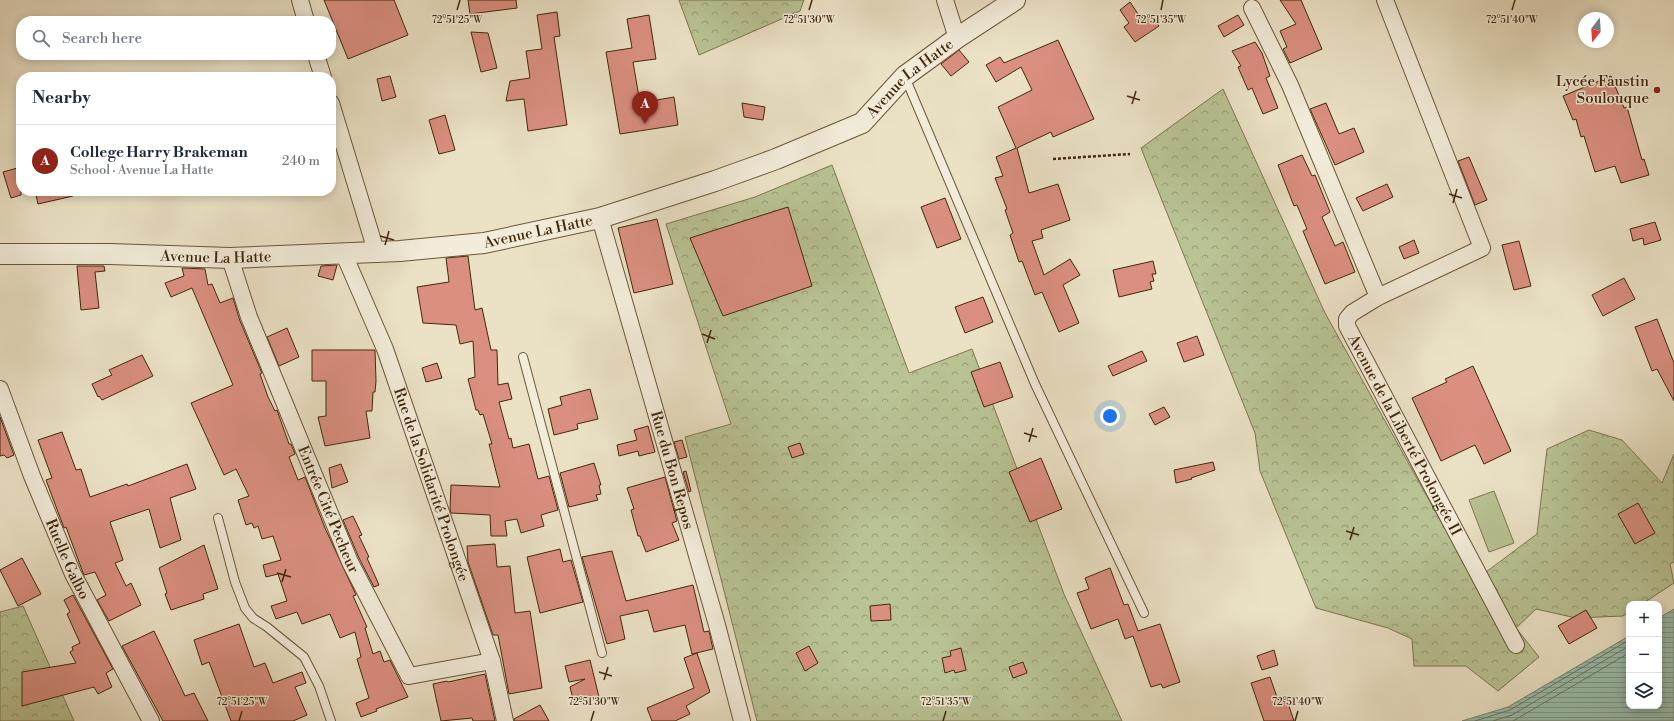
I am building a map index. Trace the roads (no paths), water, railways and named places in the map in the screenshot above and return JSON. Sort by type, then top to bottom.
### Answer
[{"type":"street","points":[[300,0],[305,16]]},
{"type":"street","points":[[945,0],[957,38]]},
{"type":"street","name":"Avenue La Hatte","points":[[0,254],[110,254],[230,258],[343,252],[400,251],[484,243],[600,218],[770,162],[862,124],[905,76],[957,38],[1015,0]]},
{"type":"street","name":"Avenue de la Liberté Prolongée II","points":[[1385,0],[1482,248],[1378,297],[1352,314],[1347,319],[1347,326],[1516,645]]},
{"type":"street","points":[[1252,8],[1290,85],[1378,297]]},
{"type":"street","points":[[318,60],[321,72]]},
{"type":"street","points":[[336,119],[376,251]]},
{"type":"street","name":"Rue du Bon Repos","points":[[600,218],[717,625],[742,721]]},
{"type":"street","name":"Rue de la Solidarité Prolongée","points":[[343,252],[385,349],[492,661],[506,721]]},
{"type":"street","name":"Entrée Cité Pecheur","points":[[230,258],[249,317],[350,562],[409,676],[492,661]]},
{"type":"street","name":"Ruelle Galbo","points":[[0,389],[32,476],[73,574],[151,721]]},
{"type":"lane","points":[[905,76],[1035,384],[1144,613]]},
{"type":"lane","points":[[523,357],[602,653]]},
{"type":"lane","points":[[218,518],[235,582],[245,608],[253,618],[267,627],[304,657],[319,686],[331,721]]},
{"type":"water","points":[[1674,609],[1674,721],[1462,721],[1508,707],[1626,638],[1626,709],[1662,709],[1662,616]]},
{"type":"place","name":"Lycée Faustin Soulouque","points":[[1657,90]]},
{"type":"place","name":"College Harry Brakeman","points":[[645,124]]}]
